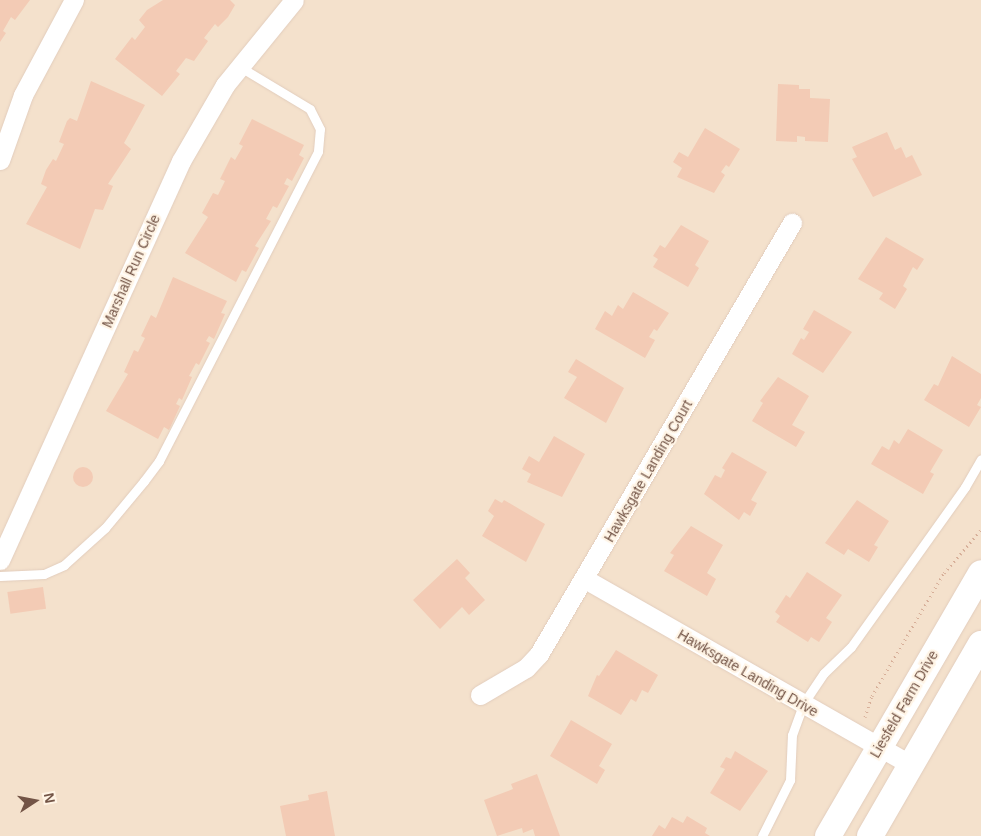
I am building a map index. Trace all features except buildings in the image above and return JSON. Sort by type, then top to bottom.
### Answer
[{"type":"street","points":[[0,160],[23,95],[74,0]]},
{"type":"street","name":"Marshall Run Circle","points":[[0,560],[181,161],[202,121],[240,67],[294,0]]},
{"type":"street","name":"Hawksgate Landing Court","points":[[480,695],[526,668],[539,654],[585,579],[792,224]]},
{"type":"street","name":"Liesfeld Farm Drive","points":[[828,836],[869,742],[981,572]]},
{"type":"street","name":"Hawksgate Landing Drive","points":[[585,579],[911,765]]},
{"type":"street","points":[[870,836],[981,644]]},
{"type":"lane","points":[[0,576],[44,574],[64,565],[105,528],[144,481],[159,460],[318,152],[320,129],[310,110],[240,67]]},
{"type":"lane","points":[[762,836],[790,780],[792,734],[803,704],[824,673],[851,647],[965,487],[981,459]]},
{"type":"path","points":[[869,742],[872,696],[944,572],[981,530]]},
{"type":"shaded area","points":[[0,0],[981,0],[981,836],[0,836]]}]
